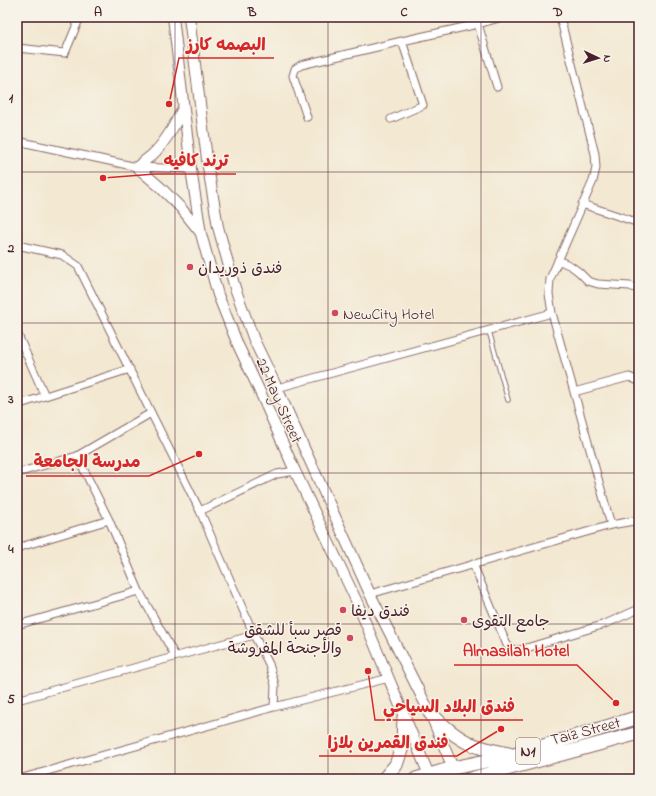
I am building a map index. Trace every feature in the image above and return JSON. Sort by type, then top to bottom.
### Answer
[{"type":"highway","points":[[430,713],[446,729],[470,744],[514,755]]},
{"type":"highway","points":[[384,779],[396,764],[403,744],[404,717]]},
{"type":"highway","name":"Taiz Street","points":[[416,779],[453,768],[514,755],[639,717]]},
{"type":"highway","name":"Taiz Street","points":[[470,779],[639,733]]},
{"type":"main road","name":"22 May Street","points":[[174,17],[191,169],[201,234],[218,295],[235,338],[295,471],[356,600],[429,775]]},
{"type":"main road","name":"22 May Street","points":[[189,17],[208,167],[218,227],[235,288],[254,340],[370,594],[430,713],[453,768]]},
{"type":"main road","points":[[184,107],[165,141],[152,155],[137,167],[160,187],[180,208],[201,234]]},
{"type":"main road","points":[[191,169],[208,167]]},
{"type":"main road","points":[[295,471],[311,463]]},
{"type":"main road","points":[[356,600],[370,594]]},
{"type":"street","points":[[17,48],[65,53],[80,17]]},
{"type":"street","points":[[307,117],[293,76],[295,69],[301,65],[503,17]]},
{"type":"street","points":[[560,17],[595,154],[596,168],[593,181],[550,279],[549,294],[552,313],[611,525]]},
{"type":"street","points":[[478,24],[497,87]]},
{"type":"street","points":[[390,119],[423,105],[402,41]]},
{"type":"street","points":[[17,140],[137,167],[191,169]]},
{"type":"street","points":[[582,204],[639,222]]},
{"type":"street","points":[[17,245],[62,255],[78,266],[200,511],[254,635],[270,664],[275,686],[274,707]]},
{"type":"street","points":[[558,260],[571,266],[588,281],[593,283],[630,286],[639,290]]},
{"type":"street","points":[[277,388],[552,313]]},
{"type":"street","points":[[17,333],[45,396]]},
{"type":"street","points":[[17,404],[130,369]]},
{"type":"street","points":[[574,392],[629,377],[639,380],[639,382]]},
{"type":"street","points":[[17,473],[77,456],[151,413]]},
{"type":"street","points":[[77,456],[109,520],[140,591],[175,656]]},
{"type":"street","points":[[200,511],[277,474],[295,471]]},
{"type":"street","points":[[17,548],[109,520]]},
{"type":"street","points":[[370,594],[611,525],[639,520]]},
{"type":"street","points":[[473,564],[507,646],[513,650],[520,650],[605,624],[639,609]]},
{"type":"street","points":[[17,625],[140,591]]},
{"type":"street","points":[[17,700],[254,635]]},
{"type":"street","points":[[19,779],[30,778],[274,707],[389,678]]},
{"type":"lane","points":[[489,331],[508,400]]},
{"type":"place","name":"البصمه كارز","points":[[169,104]]},
{"type":"place","name":"ترند كافيه","points":[[103,178]]},
{"type":"place","name":"فندق ذوريدان","points":[[190,267]]},
{"type":"place","name":"NewCity Hotel","points":[[335,313]]},
{"type":"place","name":"مدرسة الجامعة","points":[[199,454]]},
{"type":"place","name":"فندق ديفا","points":[[343,610]]},
{"type":"place","name":"جامع التقوى","points":[[464,620]]},
{"type":"place","name":"قصر سبأ للشقق والأجنحة المفروشة","points":[[350,638]]},
{"type":"place","name":"فندق البلاد السياحي","points":[[368,671]]},
{"type":"place","name":"Almasilah Hotel","points":[[616,703]]},
{"type":"place","name":"فندق القمرين بلازا","points":[[501,729]]}]
